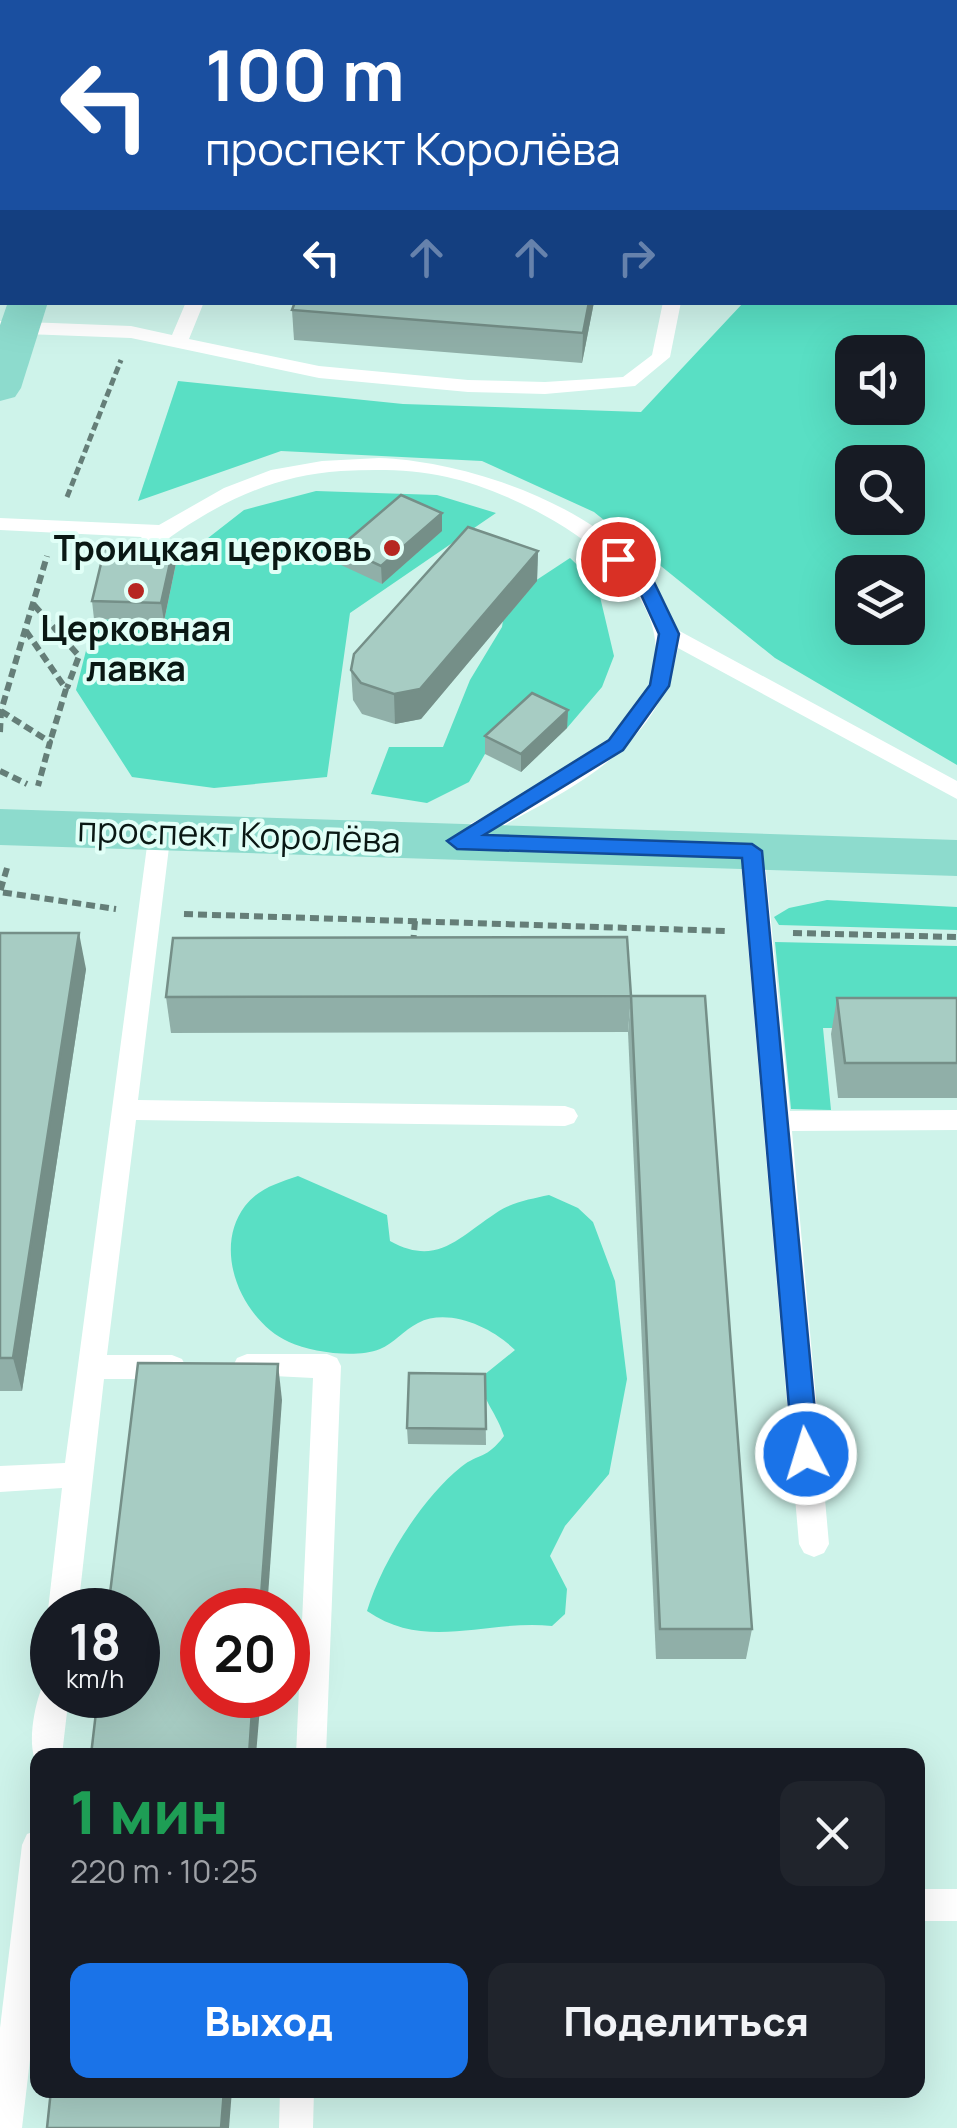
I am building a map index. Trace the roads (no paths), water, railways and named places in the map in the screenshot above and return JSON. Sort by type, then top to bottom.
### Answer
[{"type":"main road","points":[[0,388],[15,319]]},
{"type":"main road","name":"проспект Королёва","points":[[9,827],[957,858]]},
{"type":"lane","points":[[178,344],[194,305]]},
{"type":"lane","points":[[15,319],[131,332],[320,372],[545,388],[628,382],[661,357],[671,305]]},
{"type":"lane","points":[[122,561],[223,495],[300,469],[382,464],[455,472],[523,498],[590,534],[646,585],[669,634],[660,686],[616,745],[457,841]]},
{"type":"lane","points":[[0,524],[162,532]]},
{"type":"lane","points":[[669,634],[957,792]]},
{"type":"lane","points":[[65,1588],[124,1110],[154,949],[148,913],[160,831]]},
{"type":"lane","points":[[752,851],[814,1544]]},
{"type":"lane","points":[[124,1110],[565,1116]]},
{"type":"lane","points":[[778,1121],[957,1120]]},
{"type":"lane","points":[[92,1367],[328,1366],[311,1748]]},
{"type":"lane","points":[[0,1480],[78,1475]]},
{"type":"lane","points":[[49,1748],[52,1718]]},
{"type":"lane","points":[[925,1905],[957,1905]]},
{"type":"lane","points":[[5,2128],[30,1914]]},
{"type":"lane","points":[[296,2128],[298,2098]]},
{"type":"place","name":"Троицкая церковь","points":[[392,548]]},
{"type":"place","name":"Церковная лавка","points":[[136,591]]}]
